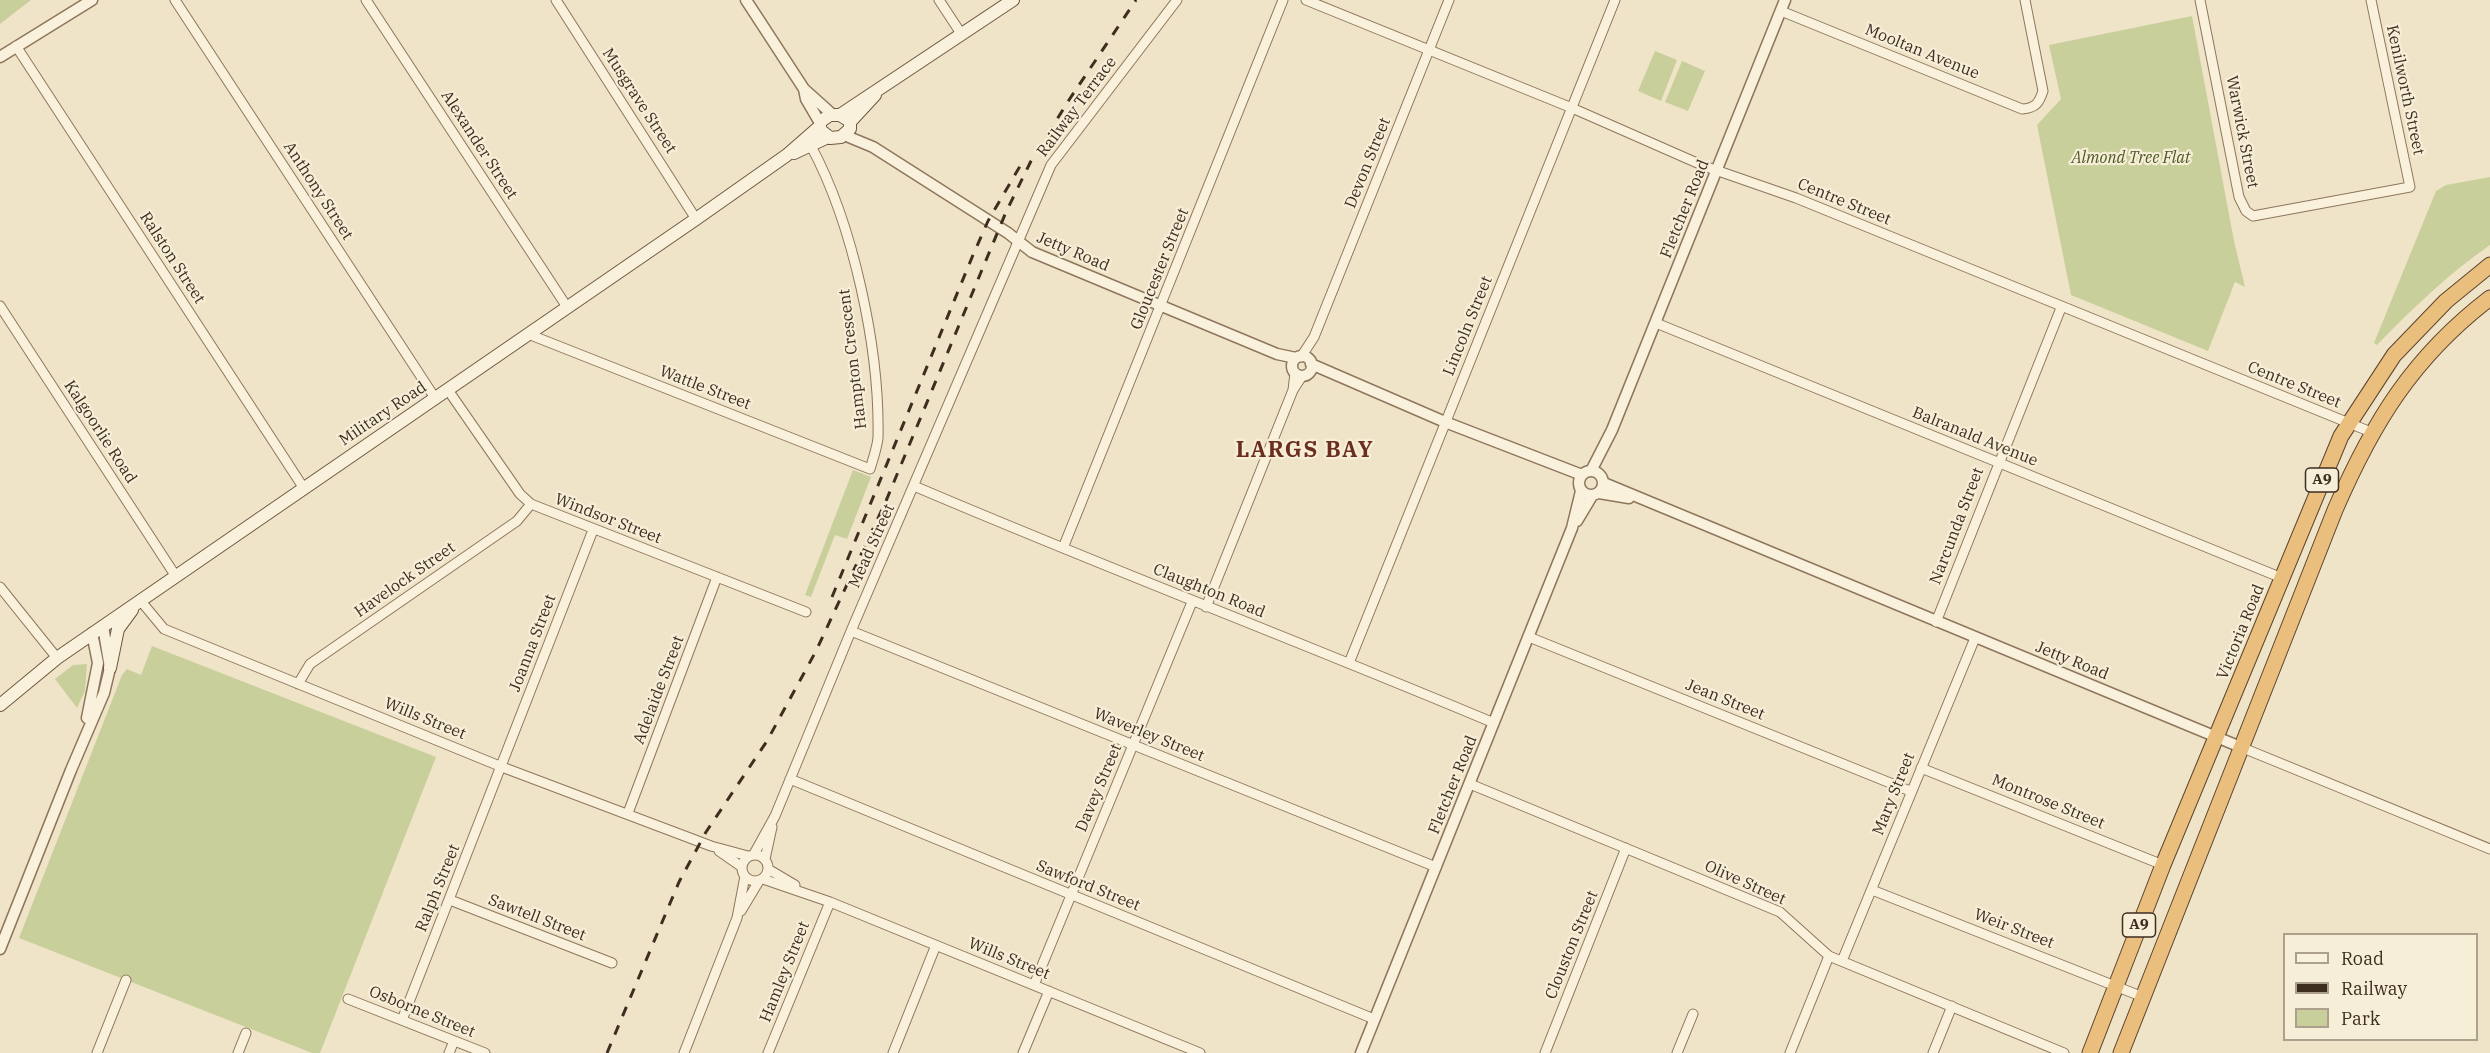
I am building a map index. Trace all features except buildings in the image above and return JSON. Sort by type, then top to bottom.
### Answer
[{"type":"highway","name":"Victoria Road","points":[[2090,1053],[2163,865],[2218,737],[2328,465],[2348,423],[2394,355],[2446,301],[2490,265]]},
{"type":"highway","name":"A9","points":[[2121,1053],[2335,510],[2371,432],[2396,393],[2424,361],[2445,338],[2490,297]]},
{"type":"main road","points":[[820,125],[828,137],[878,92],[1013,0]]},
{"type":"main road","name":"Military Road","points":[[0,705],[57,658],[97,629],[787,155],[820,125],[824,118],[844,122]]},
{"type":"main road","name":"Military Road","points":[[787,155],[828,137]]},
{"type":"main road","points":[[110,668],[118,628],[140,600]]},
{"type":"street","points":[[0,57],[92,0]]},
{"type":"street","name":"Anthony Street","points":[[176,0],[435,398]]},
{"type":"street","name":"Alexander Street","points":[[366,0],[567,307]]},
{"type":"street","name":"Musgrave Street","points":[[556,0],[696,219]]},
{"type":"street","name":"Jetty Road","points":[[746,0],[804,89],[873,147],[1047,260],[1162,305],[1302,366],[1335,376],[1644,501],[2490,849]]},
{"type":"street","points":[[939,0],[962,35]]},
{"type":"street","name":"Railway Terrace","points":[[1017,242],[1051,165],[1177,0]]},
{"type":"street","name":"Gloucester Street","points":[[1063,548],[1283,0]]},
{"type":"street","name":"Centre Street","points":[[1306,0],[1572,108],[1704,166],[1718,168],[2371,432]]},
{"type":"street","name":"Devon Street","points":[[1206,607],[1449,0]]},
{"type":"street","name":"Lincoln Street","points":[[1349,663],[1615,0]]},
{"type":"street","name":"Fletcher Road","points":[[1361,1053],[1529,637],[1589,480],[1656,323],[1785,0]]},
{"type":"street","name":"Mooltan Avenue","points":[[1780,11],[2014,106],[2032,108],[2039,103],[2043,91],[2025,0]]},
{"type":"street","name":"Warwick Street","points":[[2200,0],[2239,197],[2246,211],[2253,216],[2266,215],[2410,187]]},
{"type":"street","name":"Kenilworth Street","points":[[2371,0],[2410,187]]},
{"type":"street","name":"Ralston Street","points":[[16,46],[303,487]]},
{"type":"street","name":"Jetty Road","points":[[804,89],[806,99],[820,125]]},
{"type":"street","name":"Hampton Crescent","points":[[811,146],[843,223],[863,294],[873,373],[878,440],[870,469]]},
{"type":"street","name":"Mead Street","points":[[765,859],[775,816],[790,779],[851,631],[915,486],[997,288],[1005,261],[1017,242]]},
{"type":"street","name":"Kalgoorlie Road","points":[[0,306],[175,575]]},
{"type":"street","name":"Narcunda Street","points":[[1936,622],[2061,308]]},
{"type":"street","name":"Balranald Avenue","points":[[1656,323],[2282,578]]},
{"type":"street","name":"Wattle Street","points":[[528,334],[870,469]]},
{"type":"street","name":"Windsor Street","points":[[448,390],[520,494],[531,504],[807,612]]},
{"type":"street","name":"Jetty Road","points":[[1589,480],[1596,494],[1644,501]]},
{"type":"street","name":"Fletcher Road","points":[[1572,528],[1596,494],[1589,480]]},
{"type":"street","name":"Claughton Road","points":[[915,486],[1192,602],[1494,723]]},
{"type":"street","name":"Havelock Street","points":[[298,684],[310,664],[517,521],[531,504]]},
{"type":"street","name":"Joanna Street","points":[[502,767],[593,530]]},
{"type":"street","name":"Adelaide Street","points":[[628,813],[717,577]]},
{"type":"street","points":[[0,587],[57,658]]},
{"type":"street","name":"Wills Street","points":[[140,600],[164,629],[502,767],[711,846],[765,859]]},
{"type":"street","name":"Davey Street","points":[[1034,985],[1192,602]]},
{"type":"street","points":[[0,949],[70,770],[105,693],[110,668],[97,629]]},
{"type":"street","points":[[70,770],[96,683],[97,629]]},
{"type":"street","name":"Waverley Street","points":[[851,631],[1436,867]]},
{"type":"street","name":"Jean Street","points":[[1529,637],[1910,791]]},
{"type":"street","name":"Mary Street","points":[[1842,961],[1910,791],[1975,638]]},
{"type":"street","name":"Ralph Street","points":[[402,1020],[502,767]]},
{"type":"street","name":"Montrose Street","points":[[1921,768],[2163,865]]},
{"type":"street","name":"Sawford Street","points":[[790,779],[1374,1019]]},
{"type":"street","name":"Olive Street","points":[[1470,784],[1780,912],[1829,956],[2064,1053]]},
{"type":"street","name":"Mead Street","points":[[743,871],[775,816]]},
{"type":"street","name":"Wills Street","points":[[711,846],[743,871],[761,880],[830,902],[1196,1052]]},
{"type":"street","name":"Clouston Street","points":[[1545,1053],[1626,848]]},
{"type":"street","points":[[684,1053],[736,918],[768,870],[765,859]]},
{"type":"street","name":"Wills Street","points":[[768,870],[807,893]]},
{"type":"street","points":[[736,918],[743,871]]},
{"type":"street","name":"Weir Street","points":[[1872,890],[2143,997]]},
{"type":"street","name":"Sawtell Street","points":[[450,900],[612,963]]},
{"type":"street","name":"Hamley Street","points":[[768,1053],[830,902]]},
{"type":"street","points":[[893,1053],[936,945]]},
{"type":"street","points":[[1790,1053],[1829,956]]},
{"type":"street","points":[[97,1053],[126,980]]},
{"type":"street","points":[[1023,1053],[1049,991]]},
{"type":"street","name":"Osborne Street","points":[[348,999],[485,1053]]},
{"type":"street","points":[[1933,1053],[1952,1006]]},
{"type":"street","points":[[1677,1053],[1693,1014]]},
{"type":"street","points":[[237,1053],[246,1033]]},
{"type":"street","points":[[449,1053],[454,1041]]},
{"type":"green space","points":[[0,0],[31,0],[0,24]]},
{"type":"green space","name":"Almond Tree Flat","points":[[2192,16],[2234,241],[2245,287],[2235,282],[2208,351],[2071,295],[2037,125],[2061,99],[2049,45]]},
{"type":"green space","points":[[1655,51],[1677,60],[1661,101],[1638,91]]},
{"type":"green space","points":[[1682,61],[1705,71],[1688,111],[1665,102]]},
{"type":"green space","points":[[2490,177],[2490,245],[2431,292],[2377,345],[2374,343],[2436,191],[2446,185]]},
{"type":"green space","points":[[853,470],[871,477],[847,539],[835,535],[811,597],[805,595]]},
{"type":"green space","points":[[152,646],[436,757],[320,1053],[312,1053],[19,938],[122,675],[127,669],[141,675]]},
{"type":"green space","points":[[87,664],[85,691],[77,708],[55,679],[73,665]]},
{"type":"railway","points":[[607,1053],[679,882],[706,832],[767,741],[816,651],[886,501],[1006,212],[1031,161],[1136,0]]},
{"type":"railway","points":[[832,597],[973,255],[988,221],[1023,161]]},
{"type":"district","name":"LARGS BAY","points":[[1305,451]]}]
